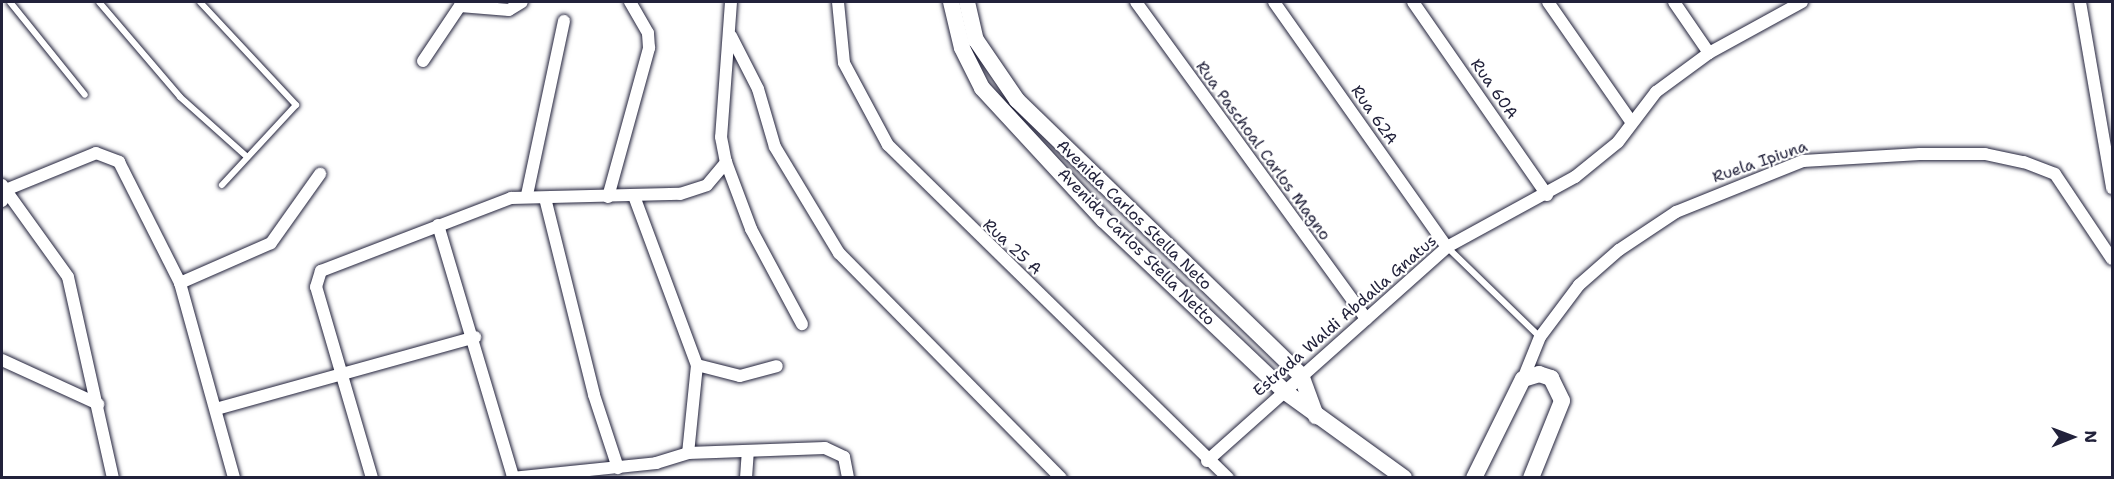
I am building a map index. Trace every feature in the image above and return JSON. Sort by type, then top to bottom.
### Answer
[{"type":"street","points":[[423,61],[460,6],[509,10],[522,2]]},
{"type":"street","points":[[608,197],[649,48],[648,33],[630,2]]},
{"type":"street","points":[[731,2],[731,36],[721,137],[726,162],[751,229],[802,324]]},
{"type":"street","name":"Rua 25 A","points":[[838,2],[844,63],[888,146],[1004,263],[1090,339],[1207,461],[1228,477]]},
{"type":"street","name":"Avenida Carlos Stella Netto","points":[[951,2],[962,48],[982,88],[1104,220],[1284,391]]},
{"type":"street","name":"Avenida Carlos Stella Neto","points":[[967,2],[976,40],[1017,100],[1301,375],[1316,417]]},
{"type":"street","name":"Rua Paschoal Carlos Magno","points":[[1136,2],[1366,319]]},
{"type":"street","name":"Rua 62A","points":[[1274,2],[1447,247]]},
{"type":"street","name":"Rua 60A","points":[[1413,2],[1547,195]]},
{"type":"street","points":[[1548,2],[1630,120]]},
{"type":"street","points":[[1674,2],[1709,53]]},
{"type":"street","name":"Estrada Waldi Abdalla Gnatus","points":[[1207,461],[1447,247],[1547,195],[1618,142],[1630,120],[1656,92],[1709,53],[1802,2]]},
{"type":"street","points":[[2080,2],[2112,188]]},
{"type":"street","points":[[527,195],[564,21]]},
{"type":"street","points":[[731,36],[758,89],[775,147],[839,252],[1061,477]]},
{"type":"street","points":[[5,187],[96,153],[112,157],[180,283],[234,477]]},
{"type":"street","name":"Ruela Ipiuna","points":[[1523,379],[1540,337],[1579,285],[1666,218],[1803,162],[1931,154],[1985,154],[2024,162],[2055,174],[2112,259]]},
{"type":"street","points":[[372,477],[316,287],[321,271],[438,225],[527,195],[545,198],[680,194],[707,185],[726,162]]},
{"type":"street","points":[[180,283],[271,243],[320,174]]},
{"type":"street","points":[[2,201],[5,187]]},
{"type":"street","points":[[5,187],[68,277],[113,477]]},
{"type":"street","points":[[634,195],[697,365],[688,453]]},
{"type":"street","points":[[545,198],[594,395],[618,468]]},
{"type":"street","points":[[438,225],[475,337],[513,477],[550,476],[618,468],[688,453],[837,450],[844,457],[848,477]]},
{"type":"street","points":[[216,409],[342,376],[475,337]]},
{"type":"street","points":[[2,360],[98,404]]},
{"type":"street","points":[[697,365],[740,376],[777,366]]},
{"type":"street","points":[[1474,477],[1523,379],[1539,374],[1551,378],[1563,401],[1531,477]]},
{"type":"street","points":[[1284,391],[1316,417],[1404,477]]},
{"type":"street","points":[[746,477],[748,451]]},
{"type":"lane","points":[[10,2],[85,95]]},
{"type":"lane","points":[[99,2],[180,97],[246,156]]},
{"type":"lane","points":[[200,2],[296,105],[246,156],[222,185]]},
{"type":"lane","points":[[1447,247],[1540,337]]}]
